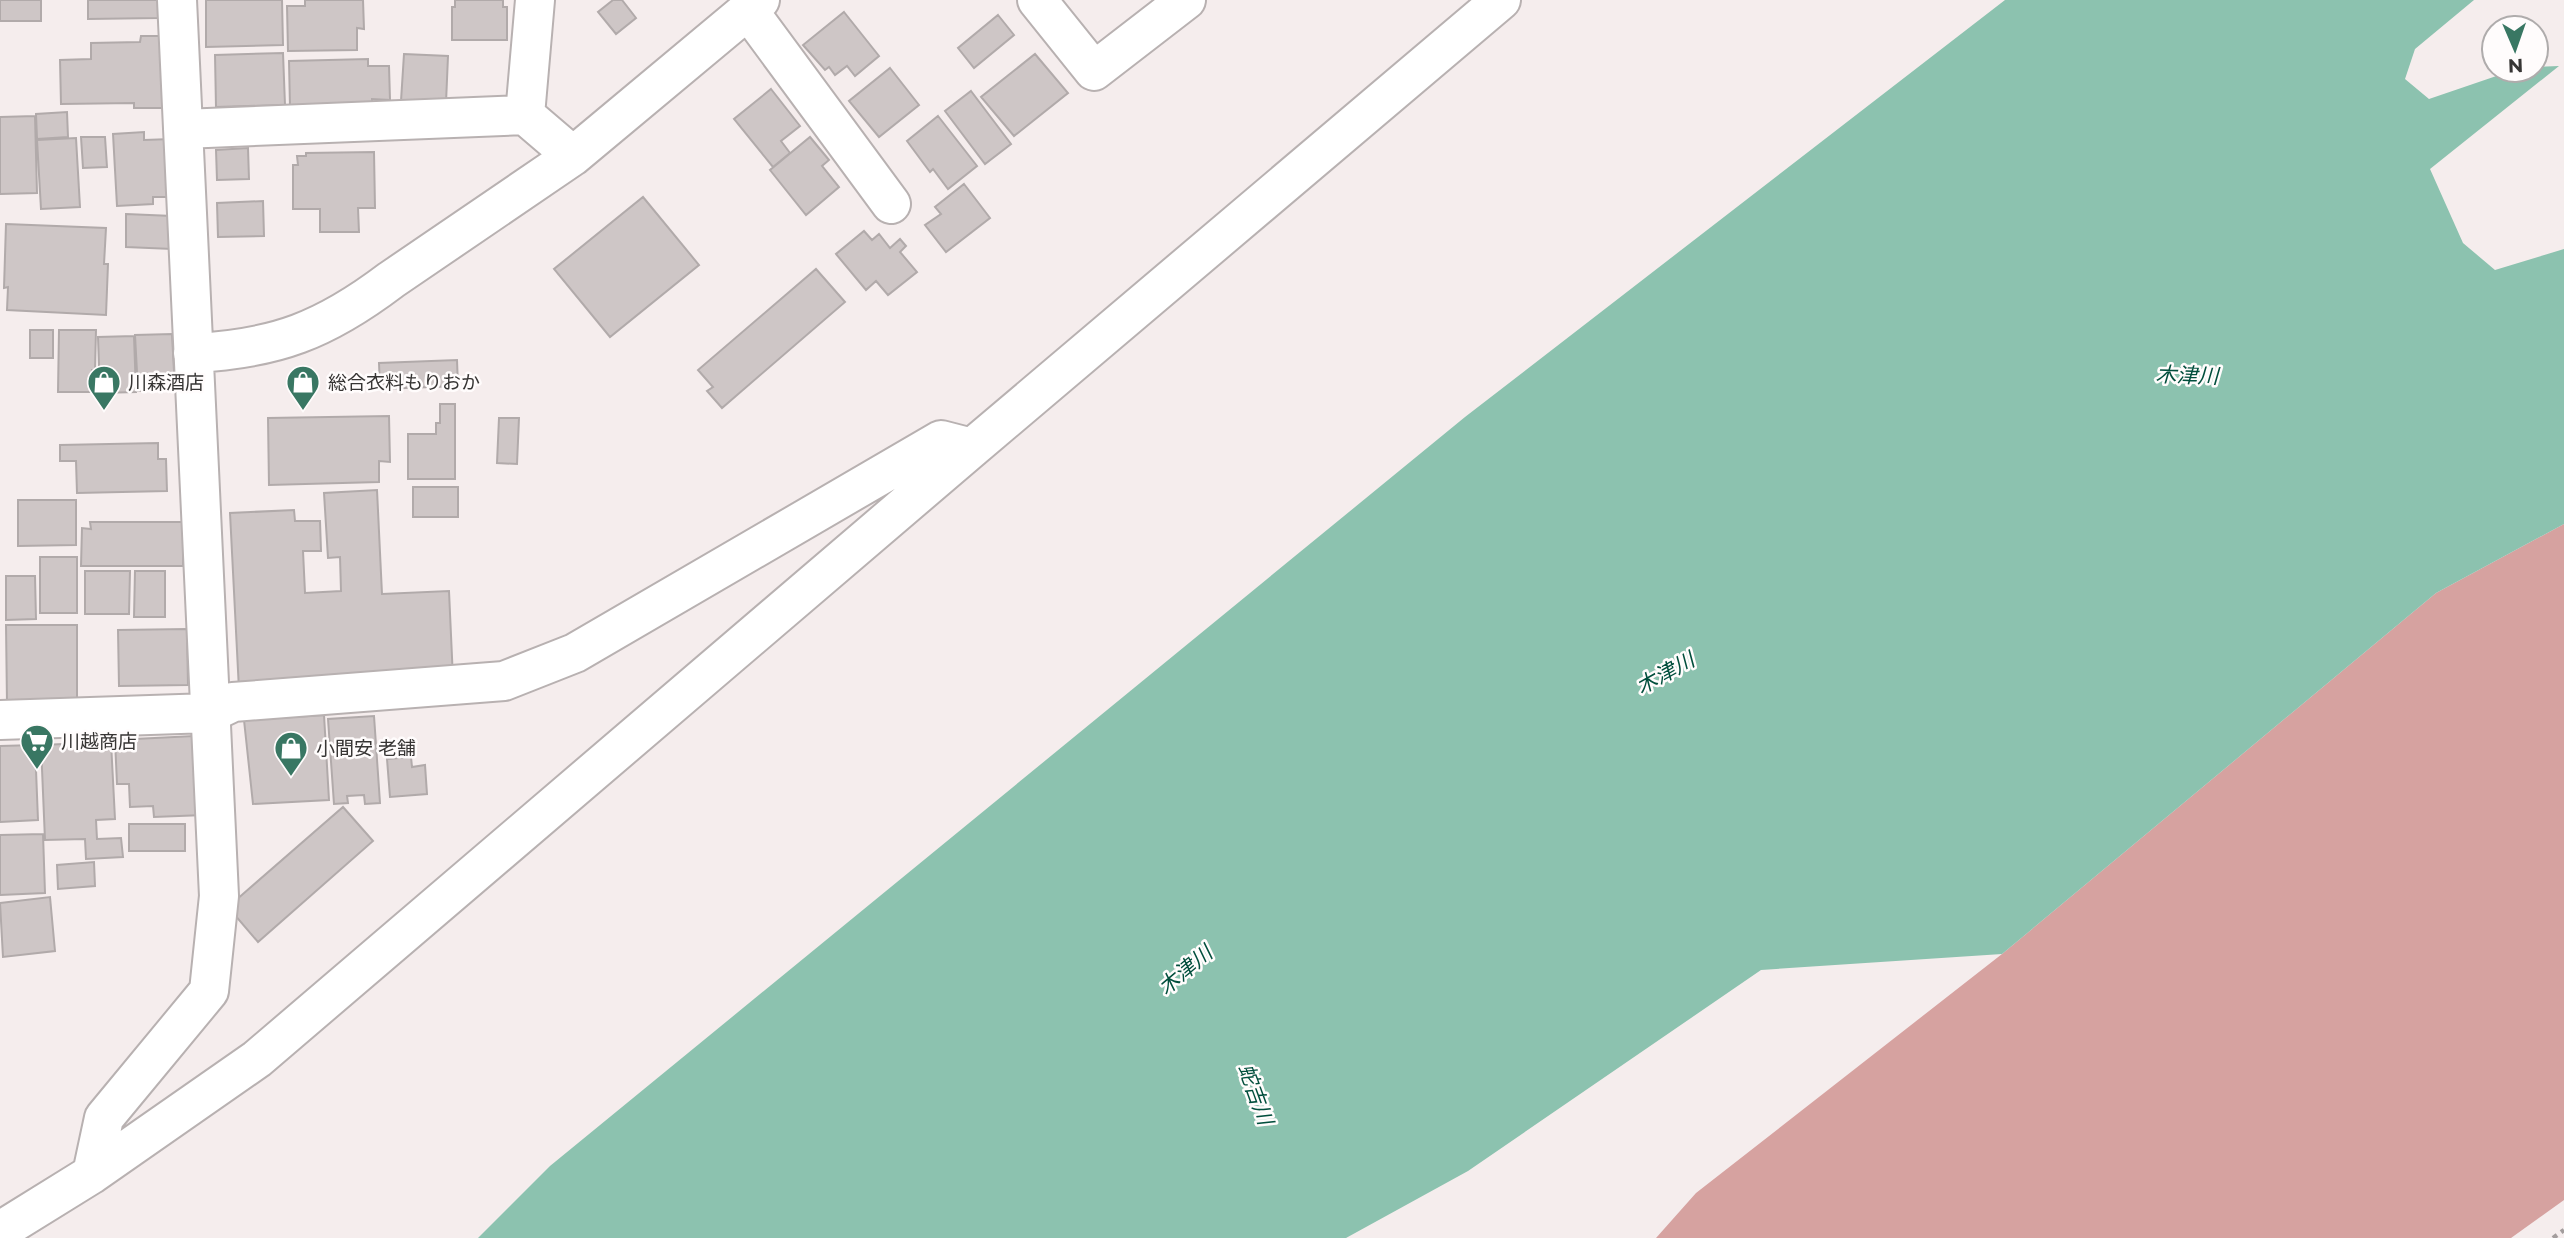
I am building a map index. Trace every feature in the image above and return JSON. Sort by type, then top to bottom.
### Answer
[{"type":"street","points":[[92,1174],[104,1118],[209,991],[219,896],[177,0]]},
{"type":"street","points":[[525,115],[535,0]]},
{"type":"street","points":[[1037,0],[1094,71],[1186,0]]},
{"type":"street","points":[[0,1231],[92,1174],[257,1059],[1501,0]]},
{"type":"street","points":[[193,354],[262,346],[297,336],[330,321],[573,156],[754,5],[891,204]]},
{"type":"street","points":[[183,129],[525,115],[573,156]]},
{"type":"street","points":[[0,720],[210,713],[233,702],[504,681],[575,653],[941,440],[972,448]]},
{"type":"path","points":[[2553,1238],[2564,1230]]},
{"type":"shaded area","points":[[2564,524],[2564,1200],[2511,1238],[1656,1238],[1696,1193],[2002,954],[2436,593]]},
{"type":"water","points":[[2005,0],[2474,0],[2415,49],[2405,79],[2429,99],[2480,82],[2480,84],[2536,84],[2430,169],[2463,243],[2495,270],[2564,249],[2564,524],[2436,593],[2002,954],[1761,970],[1468,1171],[1346,1238],[478,1238],[550,1166],[1465,417]]},
{"type":"building","points":[[0,0],[41,0],[41,21],[0,21]]},
{"type":"building","points":[[88,0],[158,0],[158,18],[88,19]]},
{"type":"building","points":[[206,0],[282,0],[283,45],[206,47]]},
{"type":"building","points":[[305,0],[363,0],[364,29],[357,28],[357,50],[288,51],[287,6],[305,6]]},
{"type":"building","points":[[455,0],[503,0],[503,7],[507,7],[507,40],[452,40],[452,7],[455,7]]},
{"type":"building","points":[[613,0],[622,0],[636,18],[616,34],[598,12]]},
{"type":"building","points":[[844,12],[879,56],[855,76],[847,66],[835,75],[829,67],[825,70],[803,45]]},
{"type":"building","points":[[998,15],[1014,35],[974,68],[958,48]]},
{"type":"building","points":[[141,36],[162,36],[164,108],[134,108],[134,103],[61,104],[60,60],[91,59],[91,43],[140,42]]},
{"type":"building","points":[[283,53],[285,105],[216,107],[215,55]]},
{"type":"building","points":[[404,54],[448,56],[446,103],[401,101]]},
{"type":"building","points":[[1035,54],[1068,93],[1014,136],[981,97]]},
{"type":"building","points":[[368,59],[368,66],[389,66],[390,100],[372,99],[372,105],[290,107],[289,61]]},
{"type":"building","points":[[890,68],[919,105],[879,137],[849,101]]},
{"type":"building","points":[[771,89],[800,126],[781,141],[790,153],[773,167],[734,119]]},
{"type":"building","points":[[971,91],[1011,144],[985,164],[945,111]]},
{"type":"building","points":[[67,112],[68,137],[37,139],[36,114]]},
{"type":"building","points":[[35,116],[37,193],[0,194],[0,117]]},
{"type":"building","points":[[938,116],[977,166],[948,189],[933,169],[930,172],[907,141]]},
{"type":"building","points":[[144,132],[144,140],[171,139],[174,197],[153,197],[153,204],[117,206],[113,134]]},
{"type":"building","points":[[81,137],[105,137],[107,167],[83,168]]},
{"type":"building","points":[[810,137],[829,160],[822,166],[839,187],[806,215],[770,170]]},
{"type":"building","points":[[76,138],[80,207],[41,209],[37,140]]},
{"type":"building","points":[[248,148],[249,179],[217,180],[216,150]]},
{"type":"building","points":[[374,152],[375,208],[358,208],[359,232],[320,232],[320,209],[293,209],[293,165],[298,165],[297,156],[306,156],[306,153]]},
{"type":"building","points":[[964,184],[990,218],[946,252],[925,225],[941,214],[935,207]]},
{"type":"building","points":[[643,197],[699,265],[610,337],[554,269]]},
{"type":"building","points":[[263,201],[264,236],[218,237],[217,203]]},
{"type":"building","points":[[126,214],[172,216],[172,249],[126,247]]},
{"type":"building","points":[[6,224],[106,228],[106,315],[7,310],[8,287],[4,288]]},
{"type":"building","points":[[864,231],[872,240],[879,234],[890,248],[900,239],[906,246],[900,252],[917,272],[888,295],[876,281],[866,290],[836,254]]},
{"type":"building","points":[[816,269],[845,302],[722,408],[707,391],[713,387],[698,370]]},
{"type":"building","points":[[30,330],[53,330],[53,358],[30,358]]},
{"type":"building","points":[[59,330],[96,330],[95,370],[92,370],[91,392],[58,392]]},
{"type":"building","points":[[172,334],[175,389],[138,391],[135,335]]},
{"type":"building","points":[[134,336],[136,392],[100,393],[98,337]]},
{"type":"building","points":[[457,360],[458,386],[380,389],[379,363]]},
{"type":"building","points":[[440,404],[455,404],[455,479],[408,479],[408,434],[436,434],[436,423],[440,423]]},
{"type":"building","points":[[389,416],[390,462],[379,461],[379,482],[269,485],[268,418]]},
{"type":"building","points":[[499,418],[519,418],[517,464],[497,463]]},
{"type":"building","points":[[158,443],[158,459],[166,459],[167,491],[77,493],[76,461],[60,461],[60,445]]},
{"type":"building","points":[[413,487],[458,487],[458,517],[413,517]]},
{"type":"building","points":[[377,490],[382,594],[449,591],[453,679],[239,690],[230,513],[294,510],[295,521],[320,521],[321,551],[303,551],[305,593],[341,591],[340,557],[328,558],[324,493]]},
{"type":"building","points":[[18,500],[76,500],[76,545],[18,546]]},
{"type":"building","points":[[90,522],[183,522],[183,566],[81,566],[82,528],[91,529]]},
{"type":"building","points":[[40,557],[77,557],[77,613],[40,613]]},
{"type":"building","points":[[85,571],[130,571],[129,614],[85,614]]},
{"type":"building","points":[[135,571],[165,571],[165,617],[134,617]]},
{"type":"building","points":[[6,576],[35,576],[36,619],[6,620]]},
{"type":"building","points":[[6,625],[77,625],[77,703],[7,703]]},
{"type":"building","points":[[187,629],[188,685],[119,686],[118,630]]},
{"type":"building","points":[[324,715],[329,800],[253,804],[244,720]]},
{"type":"building","points":[[374,716],[380,803],[365,804],[364,795],[347,796],[348,803],[334,804],[328,719]]},
{"type":"building","points":[[194,736],[204,815],[154,817],[153,806],[130,807],[129,784],[117,784],[115,740]]},
{"type":"building","points":[[111,742],[115,819],[96,820],[97,839],[121,838],[123,857],[86,859],[85,839],[45,840],[41,745]]},
{"type":"building","points":[[35,745],[38,820],[0,822],[0,746]]},
{"type":"building","points":[[411,757],[412,767],[425,765],[427,794],[390,797],[387,759]]},
{"type":"building","points":[[343,807],[373,841],[258,942],[228,907]]},
{"type":"building","points":[[129,824],[185,824],[185,851],[129,851]]},
{"type":"building","points":[[43,834],[45,893],[0,895],[0,835]]},
{"type":"building","points":[[94,862],[95,886],[58,889],[57,865]]},
{"type":"building","points":[[50,897],[55,951],[3,957],[0,903]]},
{"type":"place","name":"川森酒店","points":[[104,412]]},
{"type":"place","name":"総合衣料もりおか","points":[[303,412]]},
{"type":"place","name":"川越商店","points":[[37,771]]},
{"type":"place","name":"小間安 老舗","points":[[291,778]]},
{"type":"water label","name":"木津川","points":[[2187,375]]},
{"type":"water label","name":"木津川","points":[[1665,673]]},
{"type":"water label","name":"木津川","points":[[1185,970]]},
{"type":"water label","name":"蛇吉川","points":[[1256,1094]]}]
